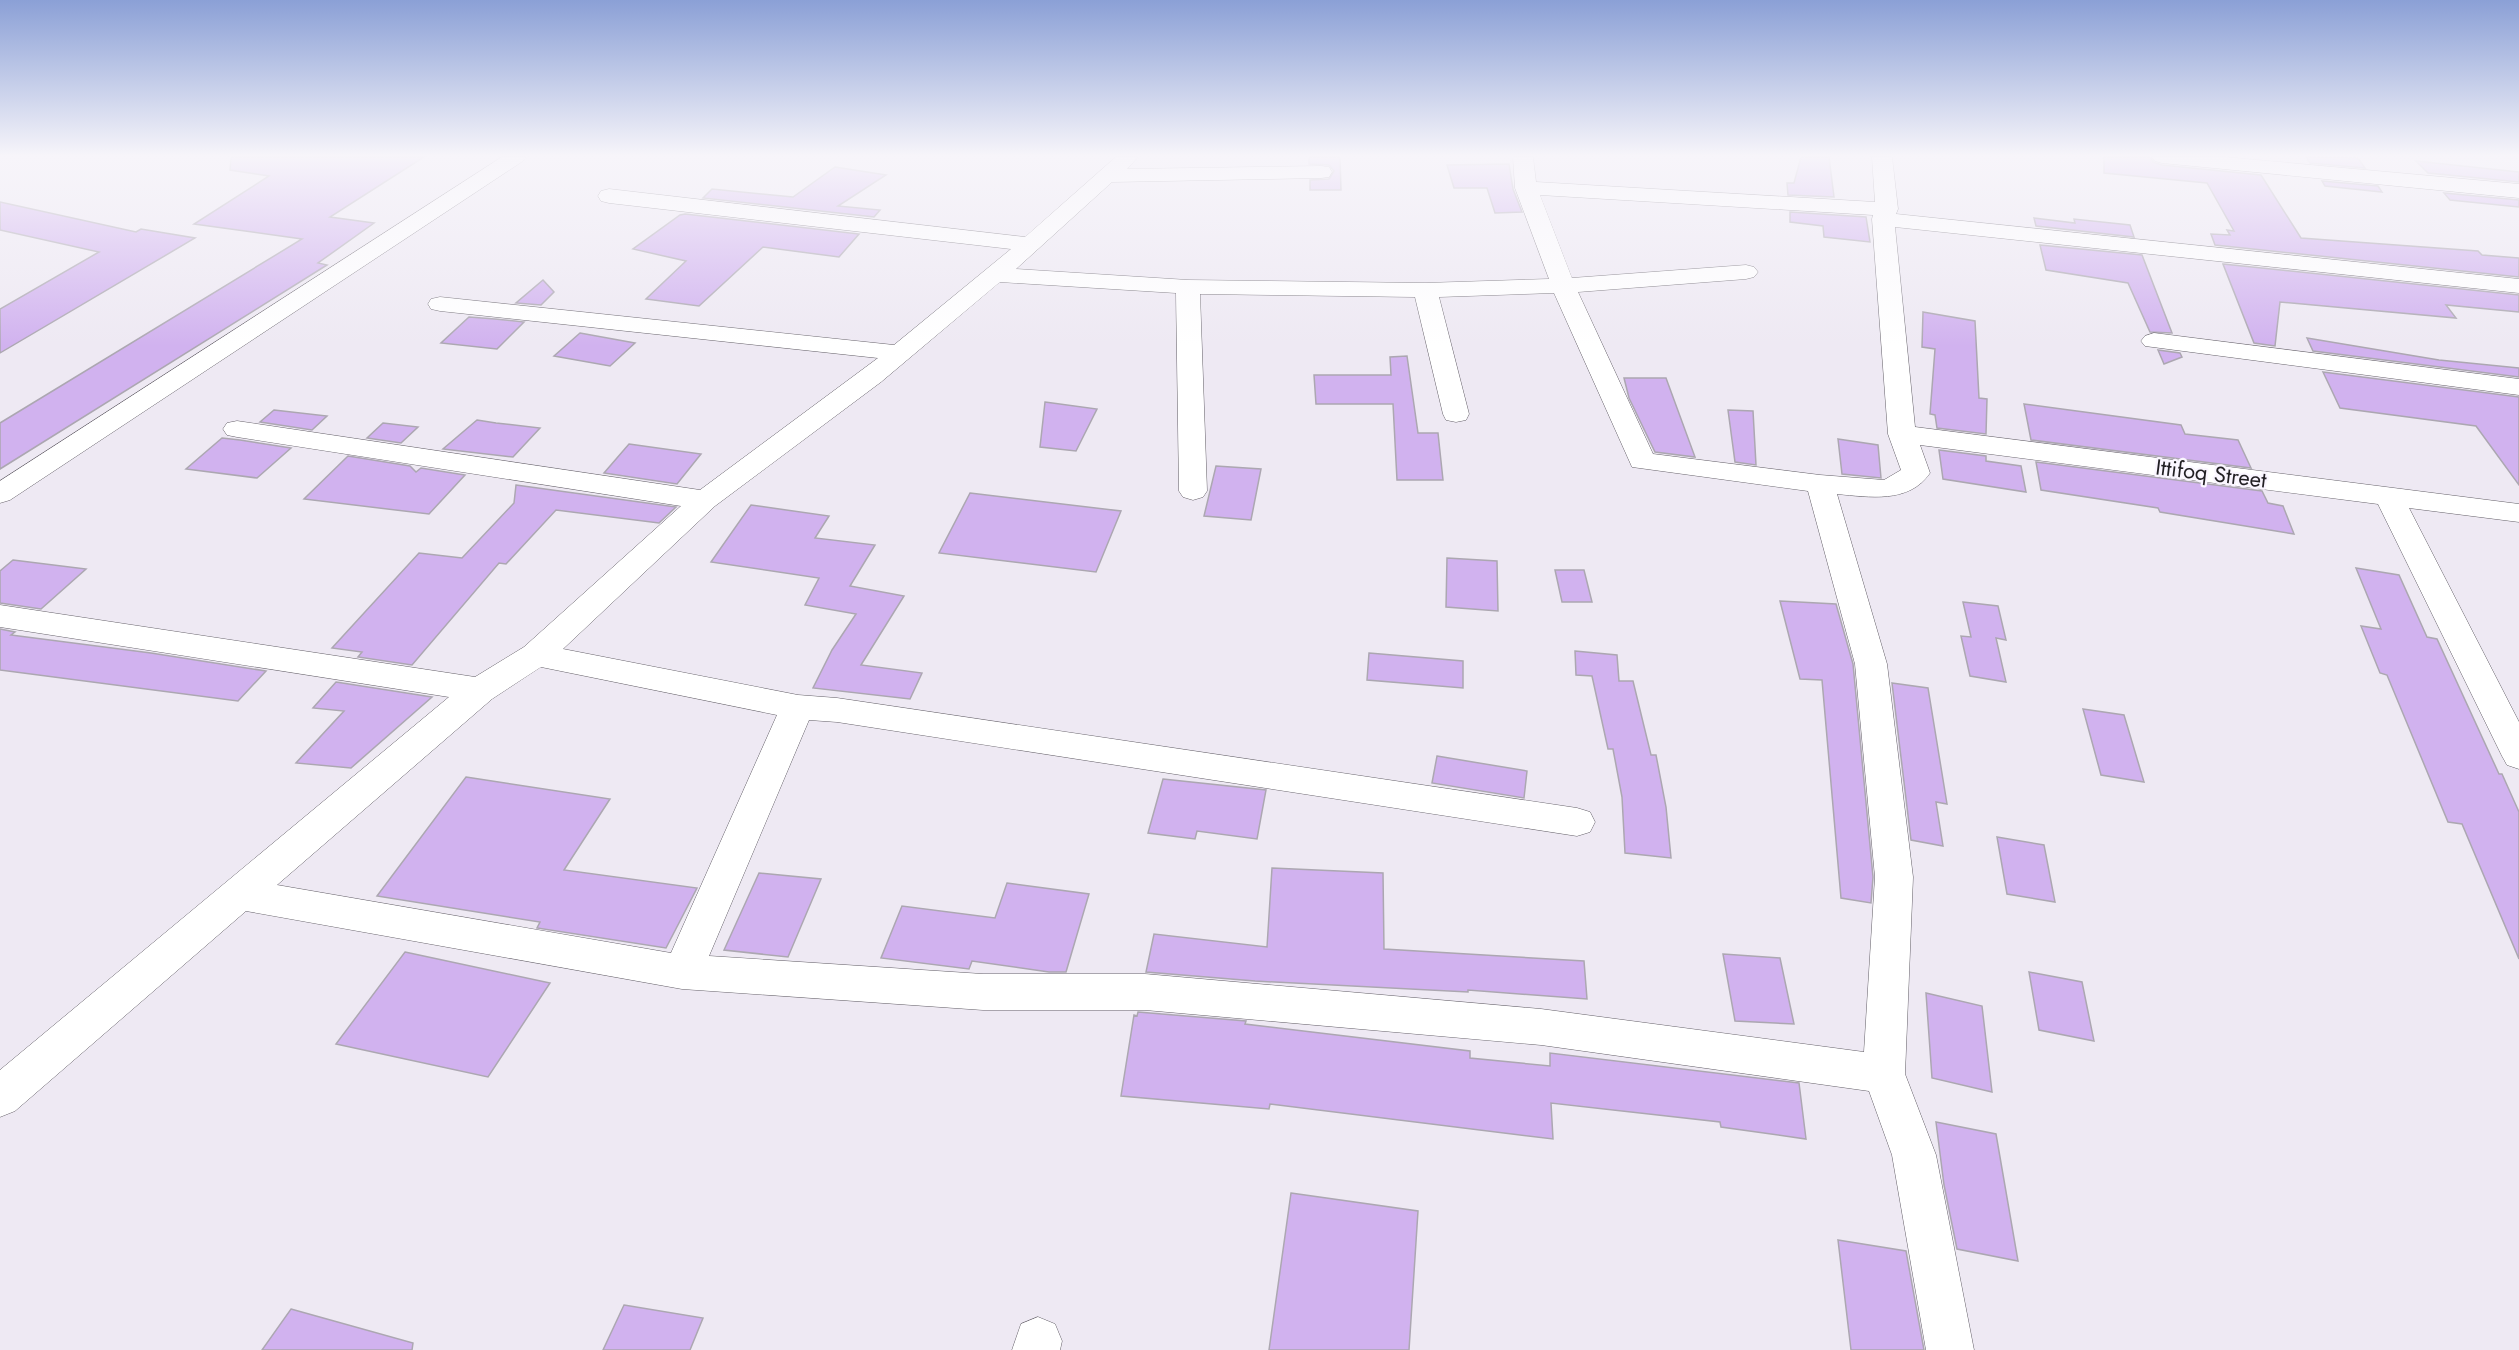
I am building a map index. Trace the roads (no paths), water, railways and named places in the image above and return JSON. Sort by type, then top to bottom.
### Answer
[{"type":"street","points":[[0,495],[420,220]]},
{"type":"street","points":[[819,220],[1029,244]]},
{"type":"street","points":[[0,1097],[480,690],[536,656],[705,500],[872,376],[995,275],[1056,220]]},
{"type":"street","points":[[1538,220],[1563,286],[1642,461],[1820,484],[1889,489],[1916,474],[1902,434],[1885,220]]},
{"type":"street","points":[[1938,220],[2519,286]]},
{"type":"street","points":[[995,275],[1188,287],[1425,290],[1563,286],[1746,272]]},
{"type":"street","points":[[1188,287],[1192,491]]},
{"type":"street","points":[[1425,290],[1456,414]]},
{"type":"street","points":[[440,304],[899,353]]},
{"type":"street","points":[[2154,341],[2519,387]]},
{"type":"street","points":[[237,429],[705,500]]},
{"type":"street","name":"Ittifoq Street","points":[[1902,434],[2519,513]]},
{"type":"street","points":[[1820,484],[1870,664],[1894,877],[1884,1074],[1914,1155],[1950,1350]]},
{"type":"street","points":[[2388,495],[2519,756]]},
{"type":"street","points":[[0,616],[480,690]]},
{"type":"street","points":[[536,656],[798,707],[837,710],[1066,743],[1577,822]]},
{"type":"street","points":[[682,972],[798,707]]},
{"type":"street","points":[[240,894],[682,972],[983,992],[1169,994],[1541,1027],[1884,1074]]}]
